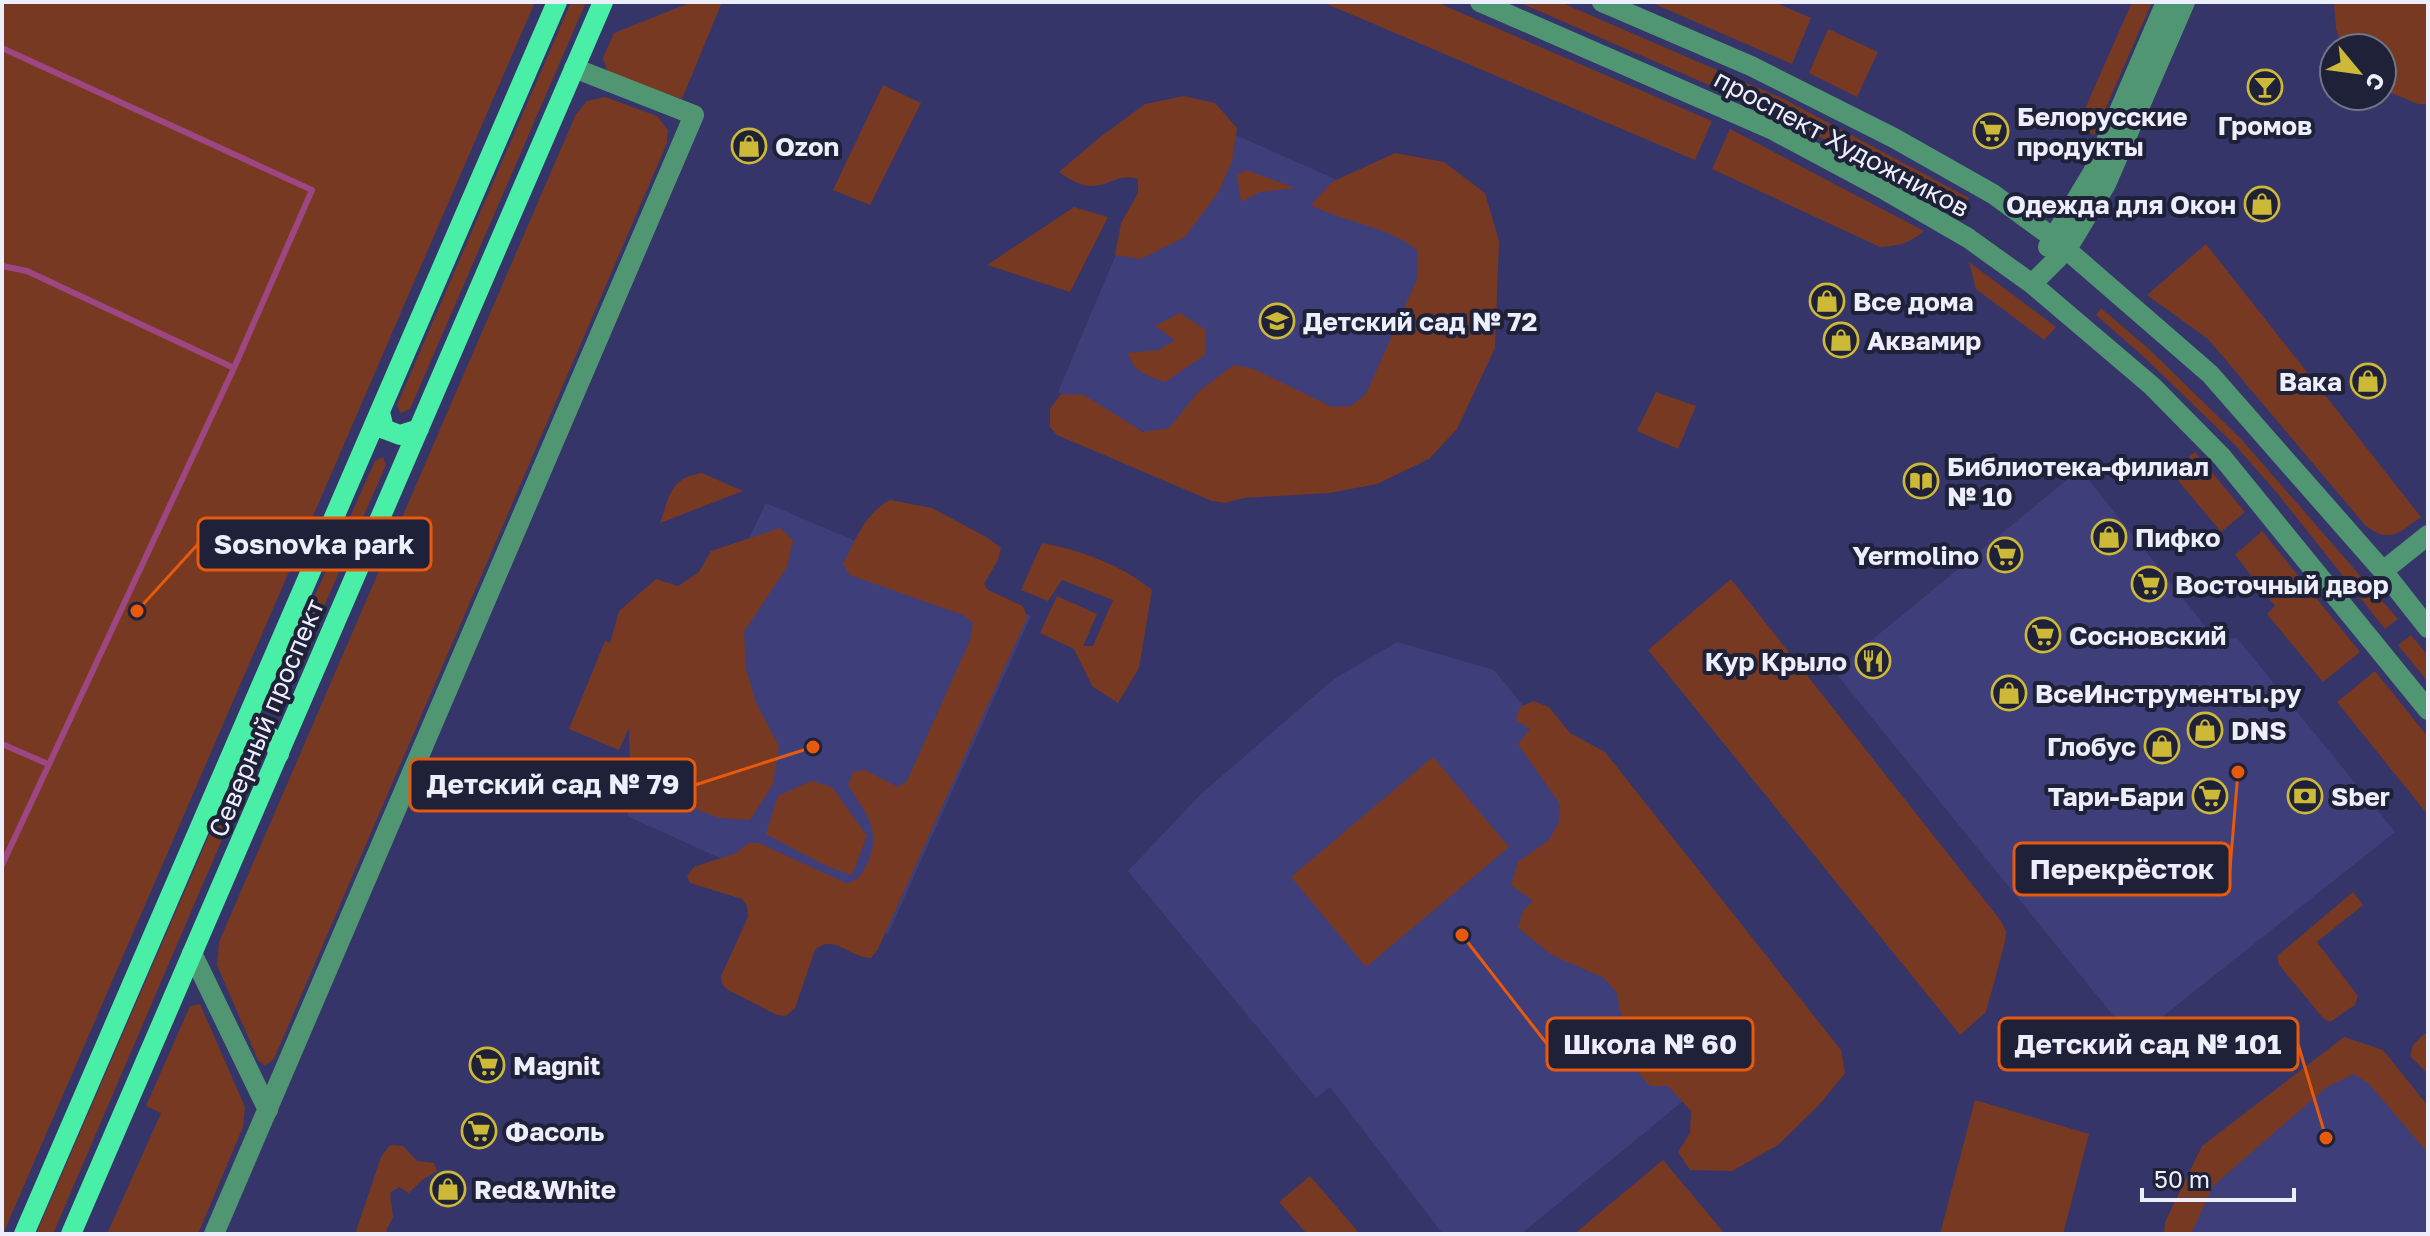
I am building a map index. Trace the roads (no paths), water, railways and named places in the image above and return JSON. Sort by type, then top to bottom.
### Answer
[{"type":"main road","name":"Северный проспект","points":[[24,1234],[557,2]]},
{"type":"main road","name":"Северный проспект","points":[[71,1234],[603,2]]},
{"type":"main road","points":[[380,412],[384,429],[400,435],[419,429]]},
{"type":"main road","points":[[239,738],[257,732],[272,738],[279,754]]},
{"type":"street","name":"проспект Художников","points":[[1480,2],[1771,129],[1968,238],[2032,284],[2152,386],[2212,446],[2428,710]]},
{"type":"street","name":"проспект Художников","points":[[1602,2],[1751,66],[1894,138],[1993,194],[2060,243],[2210,374],[2383,571],[2428,628]]},
{"type":"street","points":[[2060,243],[2166,2]]},
{"type":"street","points":[[2032,284],[2106,184],[2185,2]]},
{"type":"street","points":[[214,1234],[694,115],[574,68]]},
{"type":"street","points":[[2383,571],[2428,535]]},
{"type":"street","points":[[192,953],[268,1110]]},
{"type":"waterway","points":[[2,48],[312,190],[234,368],[2,865]]},
{"type":"waterway","points":[[2,266],[27,271],[234,368]]},
{"type":"waterway","points":[[2,744],[48,764]]},
{"type":"place","name":"Громов","points":[[2265,87]]},
{"type":"place","name":"Белорусские продукты","points":[[1991,131]]},
{"type":"place","name":"Ozon","points":[[749,146]]},
{"type":"place","name":"Одежда для Окон","points":[[2262,204]]},
{"type":"place","name":"Все дома","points":[[1827,301]]},
{"type":"place","name":"Детский сад № 72","points":[[1277,321]]},
{"type":"place","name":"Аквамир","points":[[1841,340]]},
{"type":"place","name":"Вака","points":[[2368,381]]},
{"type":"place","name":"Библиотека-филиал № 10","points":[[1921,481]]},
{"type":"place","name":"Пифко","points":[[2109,537]]},
{"type":"place","name":"Yermolino","points":[[2005,555]]},
{"type":"place","name":"Восточный двор","points":[[2149,584]]},
{"type":"place","name":"Sosnovka park","points":[[137,611]]},
{"type":"place","name":"Сосновский","points":[[2043,635]]},
{"type":"place","name":"Кур Крыло","points":[[1873,661]]},
{"type":"place","name":"ВсеИнструменты.ру","points":[[2009,693]]},
{"type":"place","name":"DNS","points":[[2205,730]]},
{"type":"place","name":"Глобус","points":[[2162,746]]},
{"type":"place","name":"Детский сад № 79","points":[[813,747]]},
{"type":"place","name":"Перекрёсток","points":[[2238,772]]},
{"type":"place","name":"Тари-Бари","points":[[2210,796]]},
{"type":"place","name":"Sber","points":[[2305,796]]},
{"type":"place","name":"Школа № 60","points":[[1462,935]]},
{"type":"place","name":"Magnit","points":[[487,1065]]},
{"type":"place","name":"Фасоль","points":[[479,1131]]},
{"type":"place","name":"Детский сад № 101","points":[[2326,1138]]},
{"type":"place","name":"Red&White","points":[[448,1189]]}]
